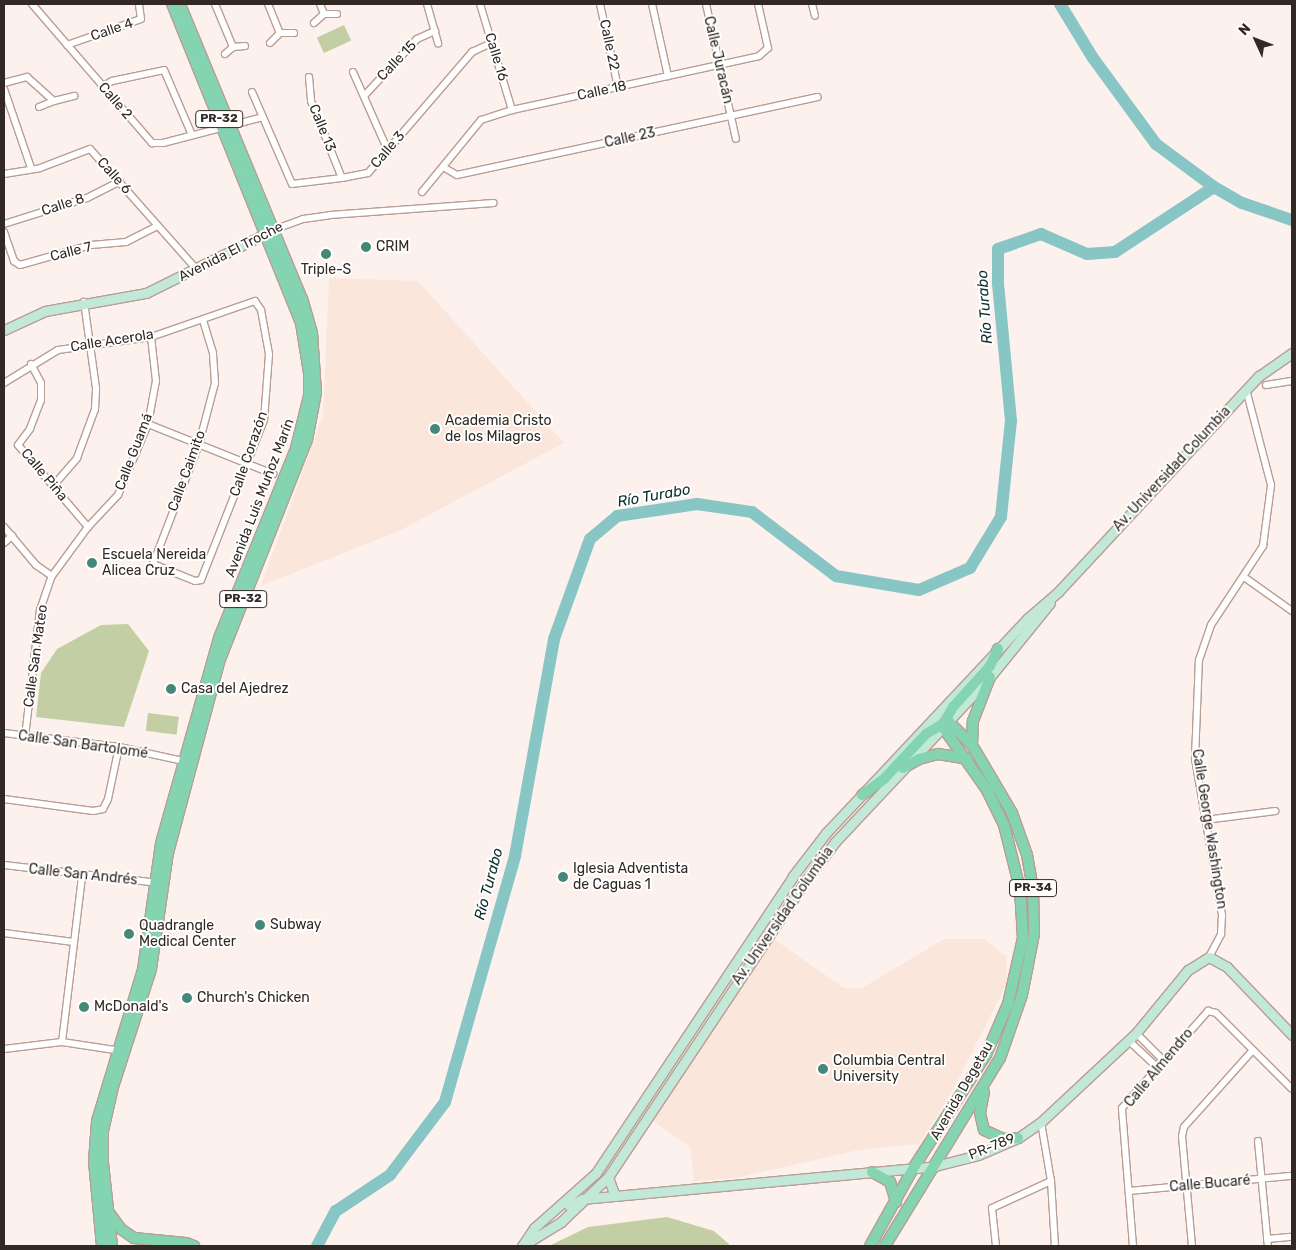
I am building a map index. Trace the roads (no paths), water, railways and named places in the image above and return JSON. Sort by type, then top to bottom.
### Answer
[{"type":"main road","name":"Avenida Luis Muñoz Marín","points":[[112,1246],[110,1213],[103,1163],[103,1131],[121,1051],[143,970],[159,883],[187,762],[230,622],[306,430],[309,396],[306,347],[301,323],[270,232],[172,4]]},
{"type":"main road","name":"Avenida Luis Muñoz Marín","points":[[180,4],[226,127]]},
{"type":"main road","name":"Avenida El Troche","points":[[4,330],[45,311],[84,302],[146,293],[197,270],[270,232]]},
{"type":"main road","name":"Av. Universidad Columbia","points":[[522,1246],[540,1238],[589,1198],[608,1177],[804,883],[835,842],[990,676],[1058,592],[1258,376],[1292,354]]},
{"type":"main road","name":"Av. Universidad Columbia","points":[[522,1246],[534,1228],[596,1173],[794,876],[826,833],[998,649],[1058,592]]},
{"type":"main road","points":[[862,794],[884,779],[925,736],[945,724],[990,666],[998,649]]},
{"type":"main road","points":[[972,745],[973,721],[990,676]]},
{"type":"main road","name":"Avenida Degetau","points":[[885,1246],[1000,1058],[1022,995],[1034,934],[1033,889],[1027,855],[1012,813],[972,745],[945,724]]},
{"type":"main road","name":"Avenida Degetau","points":[[870,1246],[914,1167],[986,1055],[1008,1004],[1023,938],[1020,890],[1006,832],[987,790],[945,724]]},
{"type":"main road","points":[[903,768],[919,759],[938,754],[968,759]]},
{"type":"main road","points":[[1209,957],[1227,967],[1292,1035]]},
{"type":"main road","name":"PR-789","points":[[589,1198],[935,1166],[978,1155],[1018,1138],[1041,1122],[1136,1033],[1188,970],[1209,957]]},
{"type":"main road","points":[[687,1036],[697,1043]]},
{"type":"main road","name":"Avenida Luis Muñoz Marín","points":[[102,1246],[94,1143],[97,1121],[121,1051]]},
{"type":"main road","points":[[991,1072],[980,1103],[980,1121],[990,1135],[1018,1138]]},
{"type":"main road","points":[[545,1219],[577,1201],[589,1198],[594,1184],[626,1135],[634,1116]]},
{"type":"main road","points":[[872,1172],[890,1182],[896,1202]]},
{"type":"main road","points":[[608,1177],[615,1196]]},
{"type":"main road","points":[[110,1213],[121,1229],[134,1238],[186,1242],[194,1246]]},
{"type":"street","name":"Calle 2","points":[[32,4],[152,143],[163,144],[263,117]]},
{"type":"street","name":"Calle 4","points":[[67,45],[141,19],[139,4]]},
{"type":"street","points":[[215,4],[233,47]]},
{"type":"street","points":[[268,4],[280,33]]},
{"type":"street","points":[[320,4],[324,14]]},
{"type":"street","points":[[427,4],[438,43]]},
{"type":"street","name":"Calle 16","points":[[480,4],[512,110]]},
{"type":"street","name":"Calle 22","points":[[600,4],[618,87]]},
{"type":"street","points":[[652,4],[668,76]]},
{"type":"street","name":"Calle Juracán","points":[[706,4],[736,139]]},
{"type":"street","name":"Calle 18","points":[[422,192],[481,120],[512,110],[759,56],[768,48],[758,4]]},
{"type":"street","points":[[812,4],[815,16]]},
{"type":"street","points":[[314,23],[324,14],[337,14]]},
{"type":"street","name":"Calle 15","points":[[364,96],[417,39],[435,31]]},
{"type":"street","points":[[270,43],[280,33],[294,33]]},
{"type":"street","name":"Calle 3","points":[[263,117],[292,184],[368,173],[472,52],[491,43]]},
{"type":"street","points":[[225,54],[233,47],[245,46]]},
{"type":"street","points":[[102,87],[112,81],[164,70],[192,135]]},
{"type":"street","points":[[353,72],[388,151]]},
{"type":"street","points":[[4,83],[26,77],[54,101]]},
{"type":"street","name":"Calle 13","points":[[309,77],[311,101],[342,178]]},
{"type":"street","points":[[4,89],[31,168]]},
{"type":"street","points":[[252,92],[263,117]]},
{"type":"street","points":[[39,107],[74,96]]},
{"type":"street","name":"Calle 23","points":[[443,167],[457,175],[818,97]]},
{"type":"street","name":"Calle 6","points":[[4,174],[40,168],[90,149],[197,270]]},
{"type":"street","name":"Calle 8","points":[[4,224],[87,198],[120,181]]},
{"type":"street","name":"Avenida El Troche","points":[[270,232],[303,219],[330,214],[494,202]]},
{"type":"street","name":"Calle 7","points":[[4,232],[14,261],[20,265],[91,245],[126,242],[158,226]]},
{"type":"street","name":"Calle Acerola","points":[[4,382],[58,350],[151,336],[203,321],[255,301]]},
{"type":"street","name":"Calle Corazón","points":[[203,575],[264,420],[269,388],[269,354],[261,310],[255,301]]},
{"type":"street","points":[[53,486],[77,458],[95,409],[90,344],[84,302]]},
{"type":"street","name":"Calle Caimito","points":[[203,321],[213,353],[215,383],[199,444],[153,564],[195,581],[203,575]]},
{"type":"street","name":"Calle Guamá","points":[[88,527],[118,495],[148,424],[156,382],[151,336]]},
{"type":"street","name":"Calle Piña","points":[[32,364],[41,384],[41,400],[30,429],[18,445],[88,527]]},
{"type":"street","points":[[1266,385],[1292,381]]},
{"type":"street","name":"Calle George Washington","points":[[1209,957],[1221,934],[1222,915],[1195,758],[1199,660],[1211,625],[1263,546],[1271,485],[1246,389]]},
{"type":"street","points":[[148,424],[273,474]]},
{"type":"street","points":[[4,527],[36,565],[52,576]]},
{"type":"street","name":"Calle San Mateo","points":[[25,737],[40,610],[52,576],[88,527]]},
{"type":"street","points":[[4,543],[12,536]]},
{"type":"street","points":[[1244,577],[1292,611]]},
{"type":"street","name":"Calle San Bartolomé","points":[[4,733],[119,747],[187,762]]},
{"type":"street","points":[[4,799],[94,811],[103,809],[108,799],[119,747]]},
{"type":"street","points":[[1206,820],[1275,812]]},
{"type":"street","name":"Calle San Andrés","points":[[4,865],[82,876],[159,883]]},
{"type":"street","points":[[62,1042],[82,876]]},
{"type":"street","points":[[4,933],[74,942]]},
{"type":"street","name":"Calle Almendro","points":[[1133,1246],[1122,1108],[1163,1060],[1212,1010],[1292,1089]]},
{"type":"street","points":[[1136,1033],[1163,1060]]},
{"type":"street","points":[[1128,1040],[1157,1067]]},
{"type":"street","points":[[4,1050],[62,1042],[121,1051]]},
{"type":"street","points":[[1192,1246],[1186,1186],[1184,1127],[1253,1050]]},
{"type":"street","points":[[1041,1122],[1050,1181],[1055,1246]]},
{"type":"street","points":[[1258,1141],[1268,1243],[1292,1237]]},
{"type":"street","name":"Calle Bucaré","points":[[1129,1190],[1292,1176]]},
{"type":"street","points":[[996,1246],[992,1208],[1050,1181]]},
{"type":"waterway","points":[[1060,4],[1093,58],[1156,144],[1214,187],[1242,203],[1292,220]]},
{"type":"waterway","name":"Río Turabo","points":[[317,1246],[336,1211],[390,1175],[445,1102],[515,856],[554,639],[590,539],[617,516],[697,504],[752,512],[836,576],[919,590],[970,568],[1001,517],[1011,421],[998,284],[998,249],[1041,234],[1087,254],[1115,252],[1214,187]]},
{"type":"place","name":"CRIM","points":[[366,247]]},
{"type":"place","name":"Triple-S","points":[[326,254]]},
{"type":"place","name":"Academia Cristo de los Milagros","points":[[435,429]]},
{"type":"place","name":"Escuela Nereida Alicea Cruz","points":[[92,563]]},
{"type":"place","name":"Casa del Ajedrez","points":[[171,689]]},
{"type":"place","name":"Iglesia Adventista de Caguas 1","points":[[563,877]]},
{"type":"place","name":"Subway","points":[[260,925]]},
{"type":"place","name":"Quadrangle Medical Center","points":[[129,934]]},
{"type":"place","name":"Church's Chicken","points":[[187,998]]},
{"type":"place","name":"McDonald's","points":[[84,1007]]},
{"type":"place","name":"Columbia Central University","points":[[823,1069]]}]
